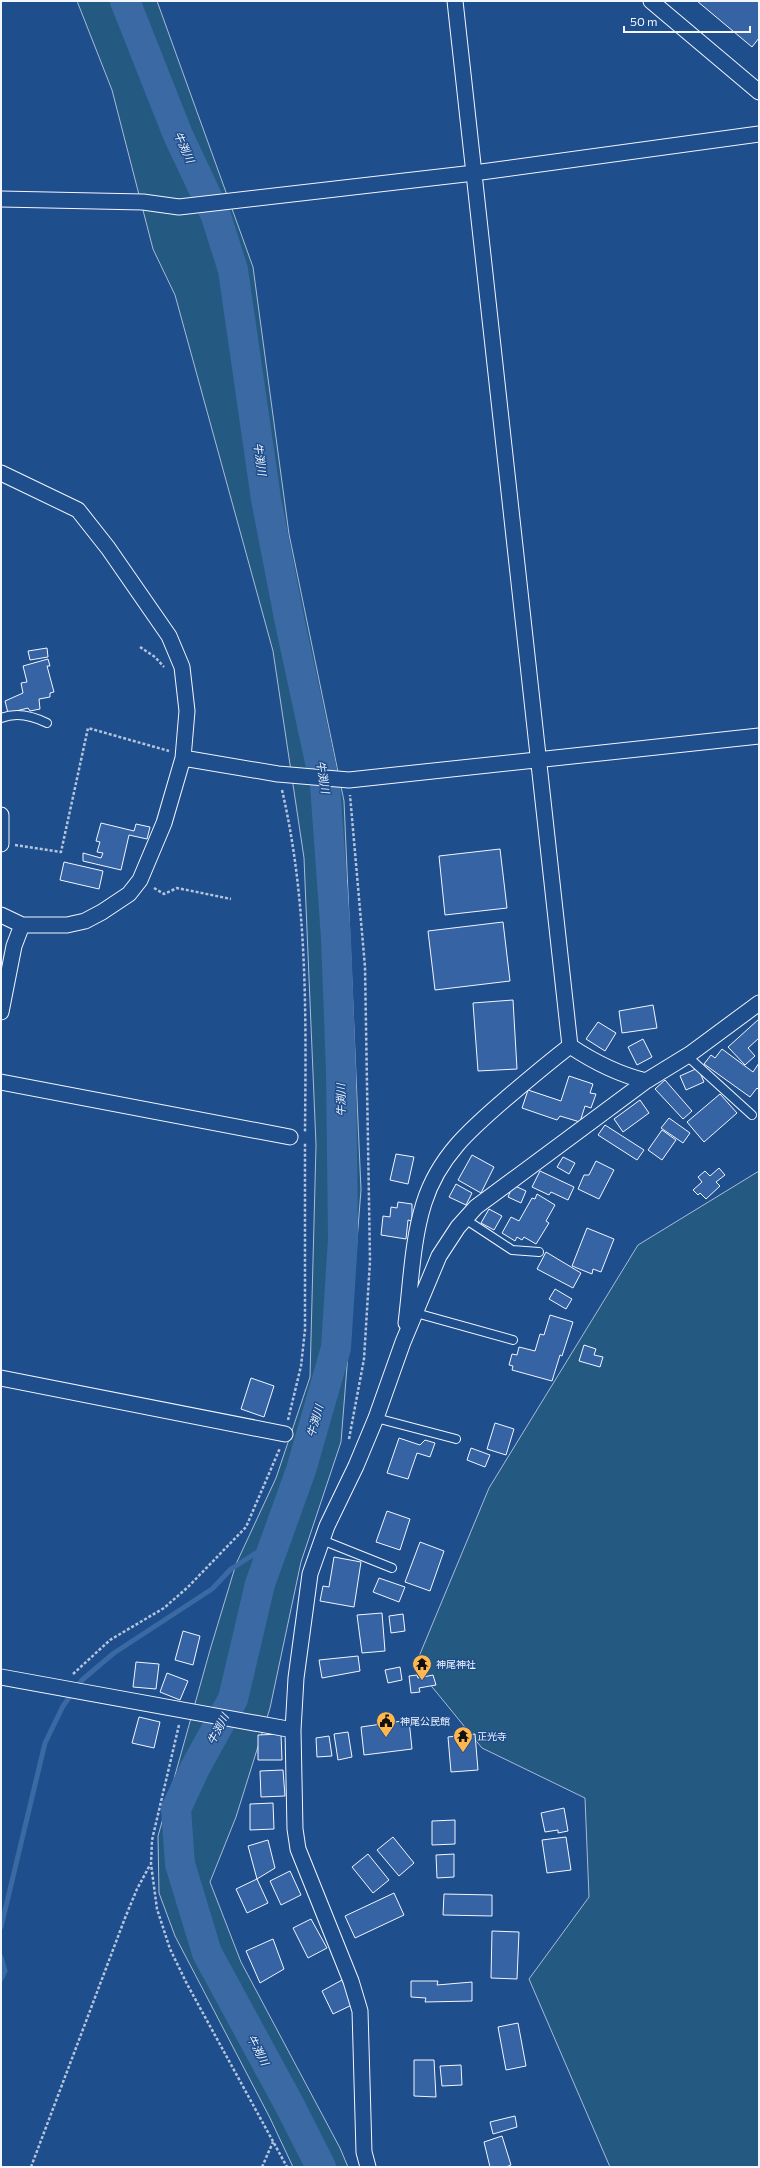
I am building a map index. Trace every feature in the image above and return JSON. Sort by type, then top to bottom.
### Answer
[{"type":"street","points":[[455,1],[570,1046]]},
{"type":"street","points":[[651,1],[759,92]]},
{"type":"street","points":[[1,199],[143,202],[179,207],[474,173],[759,134]]},
{"type":"street","points":[[1,473],[78,510],[108,548],[169,636],[182,667],[187,711],[164,823],[140,880],[129,894],[102,912],[85,921],[54,926],[22,925],[1,915]]},
{"type":"street","points":[[178,755],[282,775],[345,780],[759,736]]},
{"type":"street","points":[[1,815],[1,843]]},
{"type":"street","points":[[1,1012],[14,946],[22,925]]},
{"type":"street","points":[[368,2167],[364,2152],[360,2011],[351,1981],[298,1849],[295,1829],[293,1730],[296,1678],[310,1574],[322,1540],[376,1418],[403,1342],[439,1256],[465,1219],[476,1207],[646,1081],[687,1056],[759,1003]]},
{"type":"street","points":[[570,1046],[600,1065],[626,1076],[646,1081]]},
{"type":"street","points":[[403,1342],[417,1236],[424,1203],[432,1182],[456,1144],[484,1116],[570,1046]]},
{"type":"street","points":[[1,1082],[290,1137]]},
{"type":"street","points":[[1,1378],[285,1434]]},
{"type":"street","points":[[1,1677],[293,1730]]},
{"type":"lane","points":[[1,718],[9,715],[35,717],[47,723]]},
{"type":"lane","points":[[687,1056],[752,1115]]},
{"type":"lane","points":[[465,1219],[512,1250],[539,1252]]},
{"type":"lane","points":[[416,1313],[513,1340]]},
{"type":"lane","points":[[376,1418],[456,1439]]},
{"type":"lane","points":[[322,1540],[392,1568]]},
{"type":"path","points":[[140,647],[155,657],[167,671]]},
{"type":"path","points":[[1,843],[61,852],[88,728],[178,755]]},
{"type":"path","points":[[282,775],[290,824],[300,906],[306,1016],[306,1134]]},
{"type":"path","points":[[345,780],[365,968],[370,1261],[364,1359],[348,1442]]},
{"type":"path","points":[[140,880],[164,894],[177,888],[231,899]]},
{"type":"path","points":[[63,1689],[110,1640],[164,1608],[188,1587],[246,1527],[273,1467],[285,1434],[301,1366],[305,1330],[305,1142]]},
{"type":"path","points":[[190,1712],[175,1734],[152,1840],[150,1864],[156,1902],[170,1950],[287,2167]]},
{"type":"path","points":[[31,2167],[128,1910],[150,1864]]},
{"type":"path","points":[[262,2167],[273,2142]]},
{"type":"shaded area","points":[[77,1],[157,1],[253,267],[289,534],[344,801],[361,1190],[341,1442],[301,1562],[270,1708],[236,1817],[210,1882],[241,1962],[340,2148],[348,2167],[293,2167],[270,2118],[175,1936],[159,1893],[158,1836],[210,1650],[236,1564],[276,1478],[310,1377],[316,1145],[304,858],[273,651],[175,295],[153,249],[112,90]]},
{"type":"shaded area","points":[[759,1171],[759,2167],[610,2167],[529,1979],[589,1897],[585,1798],[482,1748],[415,1666],[489,1488],[638,1245]]},
{"type":"building","points":[[697,1],[759,1],[759,38],[752,47]]},
{"type":"building","points":[[47,648],[48,657],[30,660],[28,651]]},
{"type":"building","points":[[48,659],[50,666],[47,666],[54,692],[50,693],[50,697],[39,699],[40,709],[30,711],[28,708],[8,713],[5,701],[23,693],[21,683],[27,682],[23,666]]},
{"type":"building","points":[[101,823],[134,831],[136,824],[150,827],[147,839],[129,835],[121,870],[83,861],[83,853],[101,858],[103,853],[97,852],[100,842],[96,841]]},
{"type":"building","points":[[500,849],[507,908],[445,915],[439,856]]},
{"type":"building","points":[[64,862],[103,871],[99,889],[60,880]]},
{"type":"building","points":[[503,922],[510,981],[435,990],[428,931]]},
{"type":"building","points":[[513,1000],[517,1069],[478,1071],[473,1003]]},
{"type":"building","points":[[653,1005],[657,1028],[622,1033],[619,1011]]},
{"type":"building","points":[[759,1019],[759,1038],[748,1048],[755,1056],[745,1065],[728,1047]]},
{"type":"building","points":[[598,1022],[616,1033],[605,1051],[586,1039]]},
{"type":"building","points":[[643,1039],[652,1057],[637,1065],[628,1047]]},
{"type":"building","points":[[722,1049],[753,1072],[759,1063],[759,1090],[757,1088],[750,1097],[704,1064],[711,1055],[715,1058]]},
{"type":"building","points":[[698,1068],[704,1082],[686,1090],[680,1076]]},
{"type":"building","points":[[569,1076],[593,1084],[590,1093],[596,1094],[591,1108],[585,1106],[580,1122],[560,1116],[557,1120],[522,1108],[528,1090],[561,1101]]},
{"type":"building","points":[[665,1080],[692,1111],[683,1119],[655,1089]]},
{"type":"building","points":[[720,1094],[737,1113],[704,1142],[687,1122]]},
{"type":"building","points":[[640,1100],[649,1113],[623,1132],[614,1119]]},
{"type":"building","points":[[669,1118],[690,1133],[683,1143],[661,1128]]},
{"type":"building","points":[[605,1125],[644,1150],[637,1160],[598,1135]]},
{"type":"building","points":[[662,1130],[676,1140],[662,1160],[648,1150]]},
{"type":"building","points":[[396,1154],[414,1157],[408,1184],[390,1180]]},
{"type":"building","points":[[472,1155],[494,1167],[481,1193],[458,1180]]},
{"type":"building","points":[[563,1157],[575,1163],[569,1174],[557,1167]]},
{"type":"building","points":[[596,1161],[614,1170],[599,1199],[578,1189],[584,1175],[589,1175]]},
{"type":"building","points":[[719,1168],[725,1175],[716,1182],[720,1186],[706,1199],[700,1193],[698,1195],[693,1190],[702,1182],[698,1177],[705,1171],[710,1176]]},
{"type":"building","points":[[540,1171],[574,1187],[568,1200],[551,1192],[549,1195],[532,1187]]},
{"type":"building","points":[[456,1184],[472,1193],[466,1205],[449,1197]]},
{"type":"building","points":[[513,1185],[526,1191],[521,1203],[508,1197]]},
{"type":"building","points":[[537,1194],[555,1205],[546,1221],[549,1223],[536,1244],[524,1237],[522,1240],[517,1237],[515,1241],[502,1233],[511,1217],[519,1221],[532,1198],[535,1199]]},
{"type":"building","points":[[398,1202],[412,1204],[412,1221],[408,1220],[406,1239],[381,1235],[383,1216],[390,1217],[391,1207],[397,1208]]},
{"type":"building","points":[[489,1209],[502,1216],[494,1230],[481,1223]]},
{"type":"building","points":[[587,1228],[614,1239],[601,1272],[593,1269],[592,1274],[572,1266]]},
{"type":"building","points":[[546,1252],[581,1273],[573,1288],[537,1269]]},
{"type":"building","points":[[555,1289],[572,1299],[566,1309],[549,1299]]},
{"type":"building","points":[[550,1315],[573,1322],[552,1381],[512,1370],[513,1366],[509,1365],[512,1354],[517,1355],[519,1347],[535,1351],[540,1334],[544,1335]]},
{"type":"building","points":[[584,1345],[596,1349],[594,1355],[603,1357],[600,1367],[579,1361]]},
{"type":"building","points":[[251,1378],[274,1386],[264,1417],[241,1409]]},
{"type":"building","points":[[495,1423],[514,1429],[506,1455],[487,1449]]},
{"type":"building","points":[[399,1438],[420,1445],[425,1440],[435,1443],[430,1457],[417,1453],[408,1479],[387,1473]]},
{"type":"building","points":[[471,1448],[490,1455],[485,1467],[467,1460]]},
{"type":"building","points":[[387,1511],[410,1519],[400,1550],[376,1542]]},
{"type":"building","points":[[420,1542],[444,1551],[430,1591],[405,1582]]},
{"type":"building","points":[[334,1557],[361,1562],[354,1607],[320,1601],[323,1586],[329,1587]]},
{"type":"building","points":[[379,1578],[405,1587],[399,1602],[373,1592]]},
{"type":"building","points":[[382,1613],[385,1651],[362,1653],[357,1615]]},
{"type":"building","points":[[403,1614],[405,1631],[391,1633],[389,1616]]},
{"type":"building","points":[[183,1631],[200,1636],[193,1665],[175,1660]]},
{"type":"building","points":[[358,1656],[360,1671],[322,1678],[319,1660]]},
{"type":"building","points":[[136,1662],[159,1664],[156,1689],[133,1687]]},
{"type":"building","points":[[400,1667],[402,1680],[388,1683],[385,1670]]},
{"type":"building","points":[[167,1673],[188,1681],[180,1700],[160,1692]]},
{"type":"building","name":"神尾神社","points":[[417,1675],[418,1678],[433,1675],[436,1685],[419,1688],[420,1692],[411,1693],[409,1676]]},
{"type":"building","points":[[139,1717],[160,1722],[154,1748],[132,1743]]},
{"type":"building","name":"神尾公民館","points":[[409,1720],[412,1749],[364,1755],[361,1727]]},
{"type":"building","points":[[348,1732],[352,1757],[338,1760],[334,1734]]},
{"type":"building","points":[[281,1734],[282,1760],[258,1760],[258,1735]]},
{"type":"building","name":"正光寺","points":[[475,1734],[478,1770],[451,1772],[448,1737]]},
{"type":"building","points":[[329,1736],[332,1756],[317,1757],[316,1738]]},
{"type":"building","points":[[283,1770],[285,1796],[261,1797],[260,1771]]},
{"type":"building","points":[[273,1803],[274,1829],[250,1830],[250,1804]]},
{"type":"building","points":[[564,1808],[568,1831],[558,1833],[558,1830],[545,1832],[541,1813]]},
{"type":"building","points":[[455,1820],[455,1844],[432,1845],[432,1821]]},
{"type":"building","points":[[393,1837],[414,1863],[399,1876],[377,1850]]},
{"type":"building","points":[[566,1837],[571,1870],[547,1873],[542,1840]]},
{"type":"building","points":[[268,1840],[275,1868],[257,1879],[248,1846]]},
{"type":"building","points":[[368,1854],[389,1880],[373,1893],[352,1867]]},
{"type":"building","points":[[454,1854],[454,1877],[437,1878],[436,1855]]},
{"type":"building","points":[[290,1871],[301,1895],[281,1905],[270,1881]]},
{"type":"building","points":[[257,1879],[268,1903],[247,1913],[236,1889]]},
{"type":"building","points":[[394,1893],[404,1915],[355,1938],[345,1916]]},
{"type":"building","points":[[444,1894],[492,1895],[492,1916],[443,1915]]},
{"type":"building","points":[[311,1919],[327,1948],[308,1958],[293,1928]]},
{"type":"building","points":[[492,1931],[519,1932],[517,1979],[491,1978]]},
{"type":"building","points":[[273,1939],[284,1969],[260,1983],[246,1951]]},
{"type":"building","points":[[342,1980],[354,2004],[333,2014],[322,1991]]},
{"type":"building","points":[[411,1981],[438,1981],[437,1985],[472,1982],[472,2001],[425,2002],[426,1998],[411,1997]]},
{"type":"building","points":[[518,2023],[526,2066],[506,2070],[498,2027]]},
{"type":"building","points":[[414,2060],[434,2060],[436,2097],[414,2096]]},
{"type":"building","points":[[461,2065],[462,2085],[442,2086],[440,2066]]},
{"type":"building","points":[[515,2116],[517,2127],[493,2134],[490,2122]]},
{"type":"building","points":[[502,2136],[511,2165],[506,2167],[490,2167],[484,2142]]},
{"type":"waterway","name":"牛渕川","points":[[125,1],[178,135],[216,216],[233,270],[266,499],[290,623],[325,785],[336,938],[341,1071],[343,1239],[336,1348],[301,1470],[260,1584],[233,1699],[195,1768],[176,1809],[180,1864],[207,1953],[289,2104],[321,2167]]},
{"type":"waterway","points":[[1,1927],[45,1743],[63,1706],[82,1680],[114,1653],[212,1589],[231,1569],[259,1551],[273,1553]]},
{"type":"waterway","points":[[1,1957],[5,1971],[1,1979]]},
{"type":"place","name":"神尾神社","points":[[422,1681]]},
{"type":"place","name":"神尾公民館","points":[[386,1738]]},
{"type":"place","name":"正光寺","points":[[463,1753]]}]
